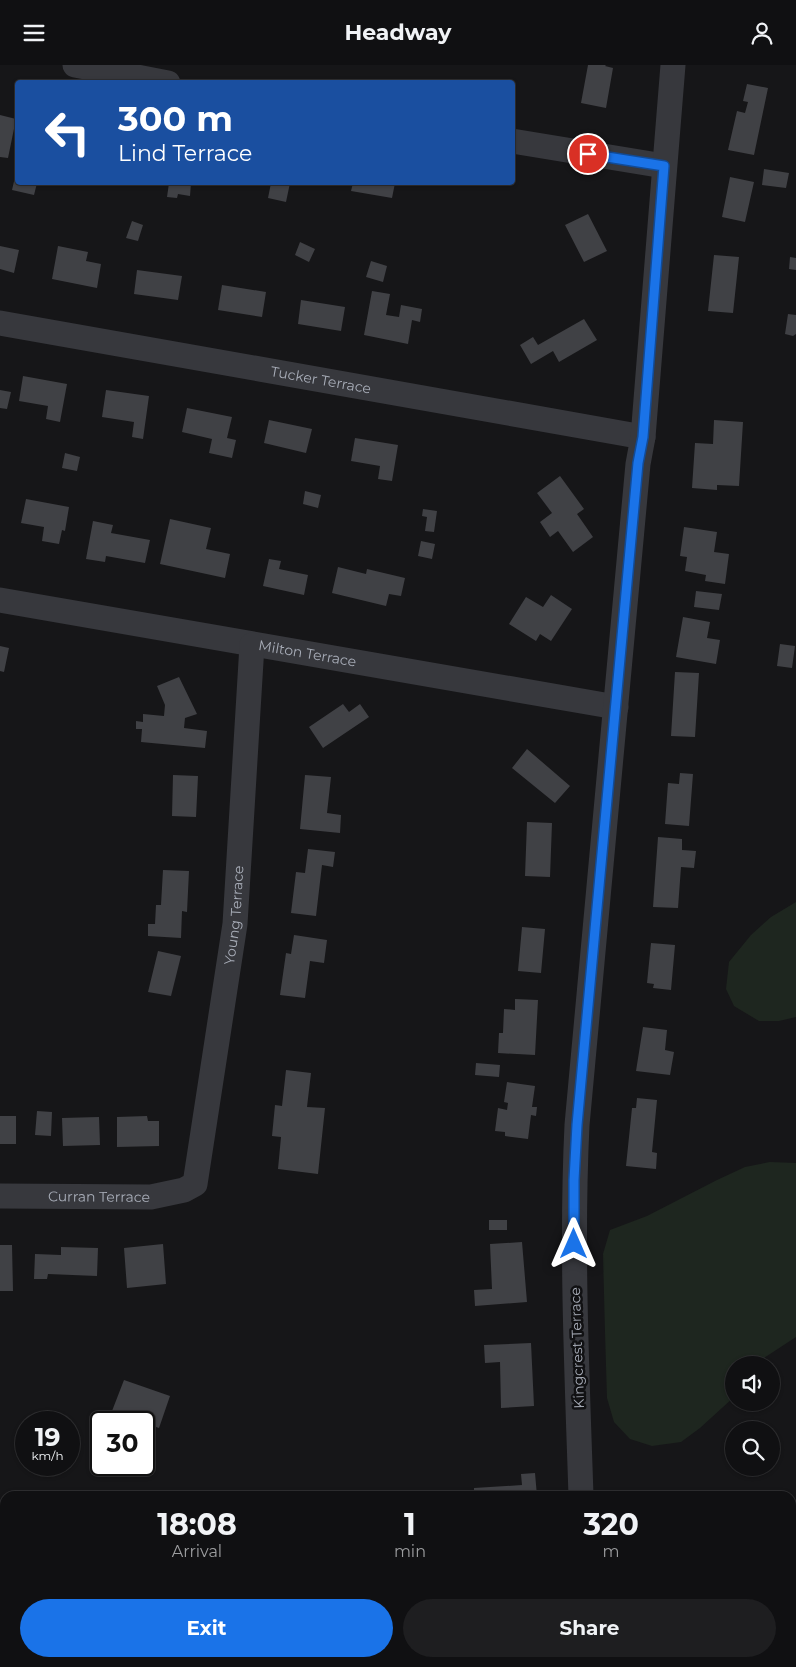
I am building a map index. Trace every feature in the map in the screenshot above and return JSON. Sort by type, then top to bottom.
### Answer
[{"type":"street","points":[[74,65],[152,80]]},
{"type":"street","name":"Kingcrest Terrace","points":[[581,1491],[574,1277],[574,1180],[577,1125],[638,463],[643,437],[672,65]]},
{"type":"street","points":[[515,141],[664,166]]},
{"type":"street","name":"Tucker Terrace","points":[[0,323],[643,437]]},
{"type":"street","name":"Milton Terrace","points":[[0,599],[252,645],[616,707]]},
{"type":"street","name":"Young Terrace","points":[[195,1185],[236,924],[252,645]]},
{"type":"street","name":"Curran Terrace","points":[[0,1196],[151,1197],[184,1190],[195,1185]]},
{"type":"shaded area","points":[[796,902],[796,1017],[779,1021],[759,1021],[734,1006],[726,989],[729,962],[751,935],[771,917]]},
{"type":"shaded area","points":[[770,1162],[796,1163],[796,1337],[767,1356],[725,1356],[725,1405],[681,1442],[652,1446],[630,1439],[614,1422],[607,1398],[603,1254],[610,1230],[647,1216],[745,1167]]},
{"type":"building","points":[[588,65],[606,65],[613,68],[606,108],[581,103]]},
{"type":"building","points":[[747,84],[768,88],[754,155],[728,150],[737,111],[745,113],[748,102],[743,101]]},
{"type":"building","points":[[0,115],[15,119],[15,124],[8,158],[0,157]]},
{"type":"building","points":[[764,169],[789,173],[786,188],[762,185]]},
{"type":"building","points":[[15,177],[15,185],[36,185],[34,195],[12,190]]},
{"type":"building","points":[[730,177],[754,182],[745,222],[722,217]]},
{"type":"building","points":[[169,185],[191,185],[190,196],[178,194],[177,198],[167,197]]},
{"type":"building","points":[[271,185],[290,185],[286,202],[268,198]]},
{"type":"building","points":[[352,185],[395,185],[392,198],[351,191]]},
{"type":"building","points":[[588,214],[607,251],[584,262],[565,225]]},
{"type":"building","points":[[132,221],[143,225],[138,241],[126,238]]},
{"type":"building","points":[[300,242],[315,249],[309,262],[295,255]]},
{"type":"building","points":[[0,246],[19,250],[14,273],[0,269]]},
{"type":"building","points":[[58,246],[88,252],[86,261],[101,264],[97,288],[52,279]]},
{"type":"building","points":[[714,255],[739,257],[733,313],[708,311]]},
{"type":"building","points":[[790,257],[796,258],[796,270],[789,269]]},
{"type":"building","points":[[371,261],[387,266],[383,282],[366,277]]},
{"type":"building","points":[[137,270],[182,276],[178,300],[134,294]]},
{"type":"building","points":[[222,285],[266,292],[262,317],[218,310]]},
{"type":"building","points":[[372,291],[390,294],[386,315],[399,317],[401,305],[422,309],[420,322],[412,320],[408,344],[364,335]]},
{"type":"building","points":[[301,300],[345,307],[341,331],[298,324]]},
{"type":"building","points":[[788,314],[796,315],[796,334],[793,336],[785,334]]},
{"type":"building","points":[[584,319],[597,340],[559,362],[553,351],[531,364],[520,345],[533,337],[538,345]]},
{"type":"building","points":[[23,376],[67,384],[60,422],[46,419],[48,406],[19,401]]},
{"type":"building","points":[[0,390],[11,392],[7,409],[0,408]]},
{"type":"building","points":[[106,390],[149,396],[143,439],[132,437],[134,422],[102,417]]},
{"type":"building","points":[[187,408],[232,417],[227,438],[236,440],[232,458],[209,453],[212,439],[182,432]]},
{"type":"building","points":[[269,420],[312,429],[306,453],[264,443]]},
{"type":"building","points":[[714,420],[743,422],[739,486],[717,485],[717,490],[692,488],[695,443],[713,444]]},
{"type":"building","points":[[355,438],[398,445],[392,481],[378,479],[380,466],[351,461]]},
{"type":"building","points":[[65,453],[80,457],[77,471],[62,468]]},
{"type":"building","points":[[560,476],[584,509],[577,514],[593,537],[573,552],[558,531],[550,537],[540,522],[552,513],[537,493]]},
{"type":"building","points":[[305,491],[321,495],[318,508],[303,504]]},
{"type":"building","points":[[26,499],[69,507],[65,531],[62,530],[59,544],[42,541],[44,527],[21,523]]},
{"type":"building","points":[[423,509],[437,511],[434,532],[425,531],[427,517],[422,516]]},
{"type":"building","points":[[170,519],[211,528],[206,549],[230,554],[225,578],[160,564]]},
{"type":"building","points":[[93,521],[113,525],[111,533],[150,540],[145,563],[106,556],[105,562],[86,559]]},
{"type":"building","points":[[684,527],[717,532],[714,552],[729,554],[725,584],[705,581],[706,575],[685,571],[687,557],[680,556]]},
{"type":"building","points":[[421,541],[435,544],[432,559],[418,556]]},
{"type":"building","points":[[269,559],[281,561],[279,569],[308,575],[304,595],[263,586]]},
{"type":"building","points":[[338,567],[366,574],[367,569],[405,578],[401,596],[389,594],[386,606],[332,593]]},
{"type":"building","points":[[696,591],[722,594],[719,610],[694,607]]},
{"type":"building","points":[[551,595],[572,609],[551,641],[540,634],[536,641],[509,624],[526,597],[543,607]]},
{"type":"building","points":[[683,617],[710,622],[707,638],[720,640],[716,664],[676,657]]},
{"type":"building","points":[[780,644],[795,646],[792,668],[777,666]]},
{"type":"building","points":[[0,646],[9,648],[4,672],[0,671]]},
{"type":"building","points":[[675,672],[699,673],[695,737],[671,736]]},
{"type":"building","points":[[179,677],[197,714],[185,718],[184,728],[207,731],[205,748],[141,742],[142,729],[136,729],[136,721],[143,722],[143,714],[164,716],[165,705],[157,686]]},
{"type":"building","points":[[343,704],[349,712],[360,704],[369,717],[323,748],[309,727]]},
{"type":"building","points":[[527,749],[570,786],[555,803],[512,768]]},
{"type":"building","points":[[680,773],[693,774],[689,826],[665,824],[668,783],[679,784]]},
{"type":"building","points":[[173,775],[198,776],[196,817],[172,816]]},
{"type":"building","points":[[305,775],[331,777],[327,813],[341,815],[340,833],[300,829]]},
{"type":"building","points":[[527,822],[552,823],[550,877],[525,876]]},
{"type":"building","points":[[658,837],[682,839],[682,850],[696,851],[694,868],[681,867],[678,908],[653,907]]},
{"type":"building","points":[[308,849],[335,852],[333,867],[322,865],[316,916],[291,913],[296,872],[305,873]]},
{"type":"building","points":[[163,870],[189,871],[187,912],[182,911],[181,938],[148,936],[148,924],[155,924],[156,905],[161,905]]},
{"type":"building","points":[[522,927],[545,929],[541,973],[518,971]]},
{"type":"building","points":[[294,935],[327,940],[324,963],[310,961],[305,998],[280,995],[286,953],[291,954]]},
{"type":"building","points":[[651,943],[675,945],[671,990],[653,988],[654,984],[647,983]]},
{"type":"building","points":[[158,951],[181,956],[171,996],[148,992]]},
{"type":"building","points":[[515,999],[538,1000],[535,1055],[498,1053],[499,1033],[503,1033],[504,1009],[515,1010]]},
{"type":"building","points":[[643,1027],[667,1030],[665,1050],[674,1052],[670,1075],[636,1071]]},
{"type":"building","points":[[476,1063],[500,1065],[499,1077],[475,1075]]},
{"type":"building","points":[[286,1070],[311,1073],[307,1107],[325,1108],[318,1174],[278,1169],[281,1137],[272,1136],[275,1105],[282,1106]]},
{"type":"building","points":[[507,1082],[535,1086],[532,1107],[537,1107],[536,1116],[531,1115],[528,1139],[505,1136],[505,1132],[495,1131],[498,1108],[507,1110],[508,1103],[504,1102]]},
{"type":"building","points":[[637,1098],[657,1100],[652,1152],[657,1153],[656,1169],[626,1166],[632,1108],[636,1108]]},
{"type":"building","points":[[37,1111],[52,1112],[51,1136],[35,1135]]},
{"type":"building","points":[[0,1116],[16,1116],[16,1144],[0,1144]]},
{"type":"building","points":[[147,1116],[148,1121],[159,1121],[159,1146],[117,1147],[117,1117]]},
{"type":"building","points":[[99,1117],[100,1145],[63,1146],[62,1118]]},
{"type":"building","points":[[489,1220],[507,1220],[507,1230],[489,1230]]},
{"type":"building","points":[[522,1242],[527,1302],[475,1306],[474,1290],[492,1289],[490,1244]]},
{"type":"building","points":[[163,1244],[166,1284],[127,1288],[124,1248]]},
{"type":"building","points":[[0,1245],[12,1245],[13,1291],[0,1291]]},
{"type":"building","points":[[61,1247],[98,1248],[97,1276],[48,1274],[47,1279],[34,1279],[35,1254],[61,1255]]},
{"type":"building","points":[[531,1343],[534,1406],[501,1408],[500,1362],[485,1363],[484,1345]]},
{"type":"building","points":[[124,1380],[170,1396],[159,1428],[155,1427],[155,1411],[112,1411]]},
{"type":"building","points":[[535,1473],[537,1491],[474,1491],[474,1488],[522,1485],[521,1474]]},
{"type":"route","points":[[574,1244],[574,1180],[577,1125],[638,463],[643,437],[664,166],[588,154]]}]
